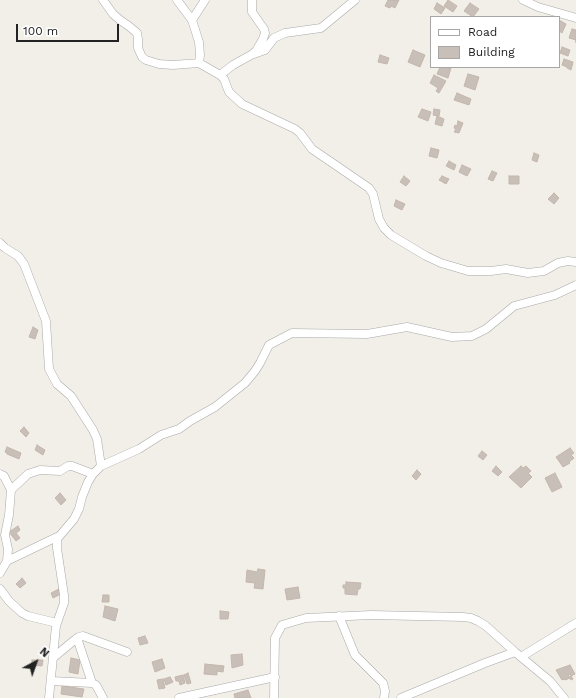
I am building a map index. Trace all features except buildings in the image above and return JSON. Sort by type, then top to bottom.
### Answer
[{"type":"street","points":[[103,0],[113,14],[137,33],[142,57],[146,60],[159,64],[173,65],[199,62],[220,75],[224,79],[229,92],[242,104],[295,129],[300,133],[312,149],[369,188],[373,194],[379,219],[384,228],[391,235],[426,256],[441,263],[468,271],[491,271],[506,269],[528,273],[544,271],[558,263],[568,261],[576,262]]},
{"type":"street","points":[[177,0],[192,20],[199,42],[199,62]]},
{"type":"street","points":[[192,20],[205,0]]},
{"type":"street","points":[[251,56],[259,47],[264,33],[261,24],[252,12],[252,0]]},
{"type":"street","points":[[220,75],[233,65],[265,50],[274,38],[284,33],[321,28],[355,0]]},
{"type":"street","points":[[522,0],[538,7],[576,18]]},
{"type":"street","points":[[0,243],[18,256],[24,264],[46,321],[49,369],[57,384],[71,396],[94,430],[97,439],[101,466]]},
{"type":"street","points":[[7,561],[59,536],[77,515],[82,496],[93,474],[101,466],[139,449],[161,435],[179,429],[190,421],[215,408],[245,383],[260,363],[269,344],[292,333],[368,334],[407,327],[452,337],[472,336],[486,329],[514,306],[555,295],[576,285]]},
{"type":"street","points":[[11,490],[28,474],[40,470],[60,471],[68,466],[72,466],[93,474]]},
{"type":"street","points":[[0,474],[4,476],[11,490],[9,515],[5,535],[8,549],[7,561],[0,573]]},
{"type":"street","points":[[49,698],[57,623],[64,603],[57,548],[59,536]]},
{"type":"street","points":[[0,589],[9,601],[22,613],[28,616],[57,623]]},
{"type":"street","points":[[274,698],[275,638],[282,625],[306,618],[371,615],[471,618],[478,621],[486,626],[550,681],[564,698]]},
{"type":"street","points":[[339,616],[355,655],[383,683],[385,691],[384,698]]},
{"type":"street","points":[[401,698],[478,666],[518,655],[576,623]]},
{"type":"street","points":[[53,658],[77,638],[83,636],[127,652]]},
{"type":"street","points":[[77,638],[92,683]]},
{"type":"street","points":[[179,698],[202,696],[275,677]]},
{"type":"street","points":[[51,681],[92,683],[96,685],[103,698]]}]
